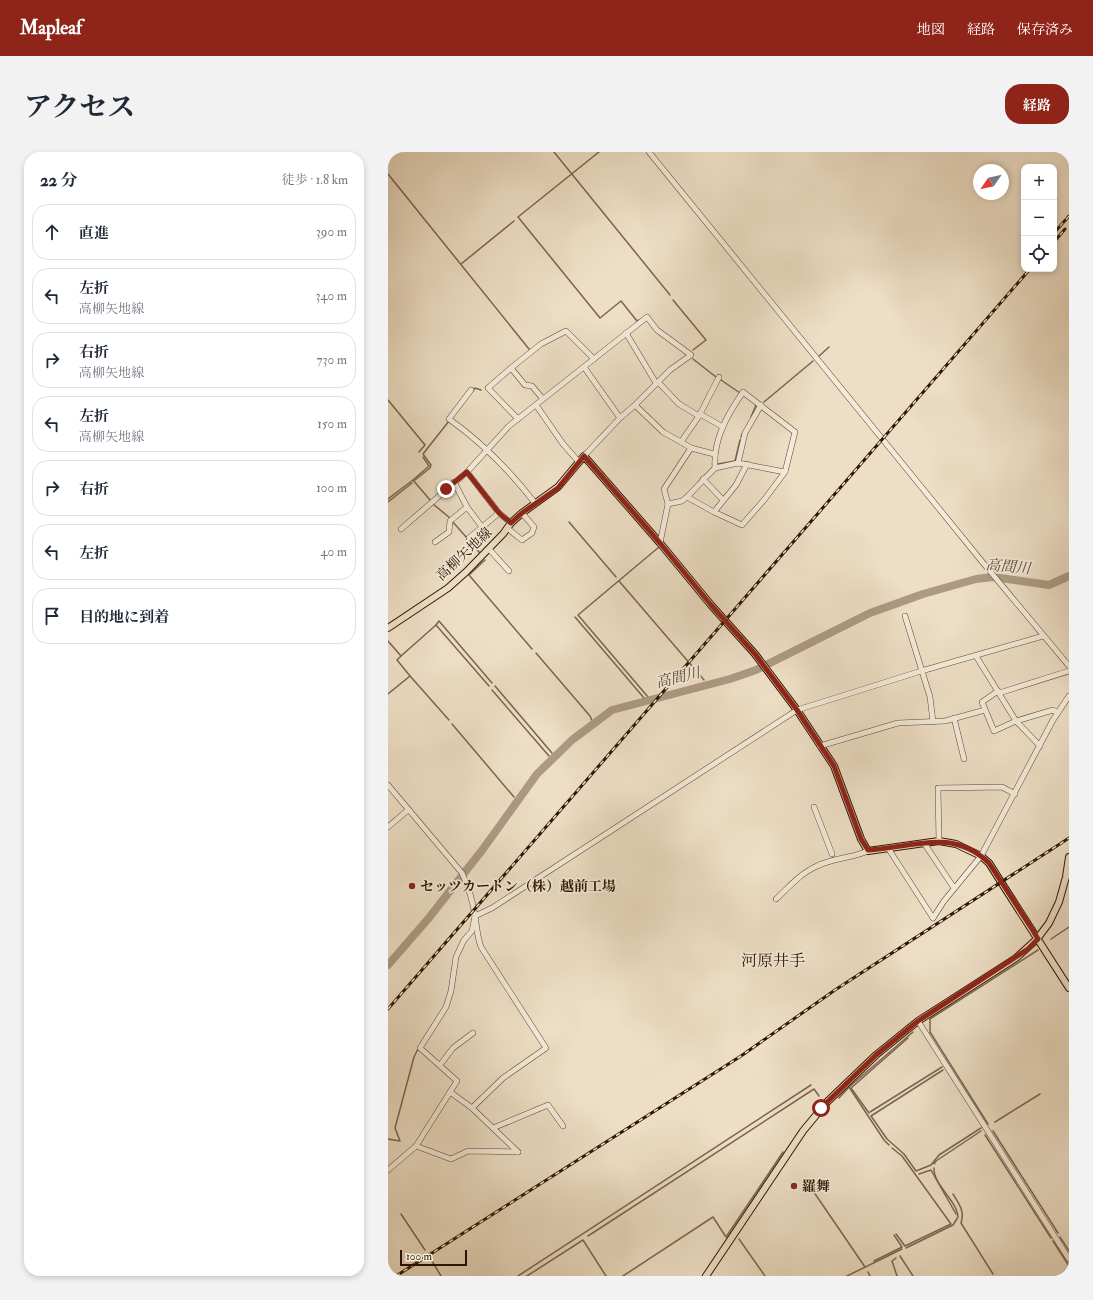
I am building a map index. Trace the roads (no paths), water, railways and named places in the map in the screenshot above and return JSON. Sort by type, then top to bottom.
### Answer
[{"type":"main road","name":"高柳矢地線","points":[[388,628],[448,588],[489,549],[509,525],[522,513],[558,488],[584,456]]},
{"type":"main road","points":[[584,456],[660,543],[711,605],[755,654],[797,710],[834,766],[861,839],[868,850],[939,841],[956,844],[981,856],[989,863],[1069,988]]},
{"type":"main road","points":[[706,1276],[803,1132],[821,1108],[876,1055],[918,1021],[1016,958],[1038,939],[1049,923],[1059,902],[1066,877],[1069,857]]},
{"type":"street","points":[[649,152],[1069,666]]},
{"type":"street","points":[[401,529],[467,472],[509,426],[647,317],[657,330],[691,355],[657,382],[584,456]]},
{"type":"street","points":[[518,419],[488,388],[541,344],[566,331],[594,359]]},
{"type":"street","points":[[626,334],[657,382],[679,404],[723,427]]},
{"type":"street","points":[[511,368],[525,385],[532,386],[543,399]]},
{"type":"street","points":[[584,368],[620,418]]},
{"type":"street","points":[[681,442],[699,415],[719,377]]},
{"type":"street","points":[[472,390],[449,419],[487,449],[514,476],[536,503]]},
{"type":"street","points":[[687,497],[742,525],[764,500],[785,472],[795,432],[743,392],[728,414],[723,427],[714,454],[715,468]]},
{"type":"street","points":[[536,405],[563,444],[579,462]]},
{"type":"street","points":[[738,462],[745,433],[761,405]]},
{"type":"street","points":[[635,406],[663,432],[691,448],[714,454]]},
{"type":"street","points":[[660,543],[668,504],[664,489],[691,448]]},
{"type":"street","points":[[668,504],[687,497],[715,468],[738,462],[785,472]]},
{"type":"street","points":[[714,512],[736,485],[747,464]]},
{"type":"street","points":[[467,472],[522,540],[532,533],[534,527],[522,513]]},
{"type":"street","points":[[703,479],[723,500]]},
{"type":"street","points":[[454,482],[467,507],[482,527]]},
{"type":"street","points":[[435,542],[449,532],[450,521],[467,507]]},
{"type":"street","points":[[469,538],[499,513]]},
{"type":"street","points":[[489,549],[509,571]]},
{"type":"street","points":[[905,616],[930,697],[933,722]]},
{"type":"street","points":[[475,916],[492,908],[797,710],[922,671],[1043,636]]},
{"type":"street","points":[[976,656],[1016,721],[1040,746]]},
{"type":"street","points":[[1058,713],[1054,710],[1016,721],[994,731],[982,702],[999,692],[1069,671]]},
{"type":"street","points":[[888,848],[933,918],[954,888],[981,856],[1058,713],[1069,696]]},
{"type":"street","points":[[820,746],[898,724],[933,722],[985,710]]},
{"type":"street","points":[[954,718],[964,759]]},
{"type":"street","points":[[388,785],[459,870],[467,886],[475,916],[478,941],[498,976],[546,1048],[503,1078],[472,1108]]},
{"type":"street","points":[[939,841],[938,788],[1002,787],[1015,794]]},
{"type":"street","points":[[814,807],[832,854]]},
{"type":"street","points":[[388,827],[408,810]]},
{"type":"street","points":[[924,843],[954,888]]},
{"type":"street","points":[[776,899],[804,873],[818,865],[854,857],[868,850]]},
{"type":"street","points":[[388,1170],[416,1146],[450,1092],[456,1079],[420,1048],[446,1008],[452,991],[456,957],[464,940],[472,931],[475,916]]},
{"type":"street","points":[[918,1021],[1069,1258]]},
{"type":"street","points":[[440,1065],[453,1048],[473,1033]]},
{"type":"street","points":[[416,1146],[451,1159],[468,1151],[518,1152],[472,1108],[450,1092]]},
{"type":"street","points":[[493,1128],[548,1104],[563,1126]]},
{"type":"waterway","points":[[554,152],[670,295]]},
{"type":"waterway","points":[[599,152],[518,217],[600,318],[621,301],[637,321],[639,320]]},
{"type":"waterway","points":[[388,174],[529,349]]},
{"type":"waterway","points":[[461,264],[514,221]]},
{"type":"waterway","points":[[673,300],[706,340],[693,350]]},
{"type":"waterway","points":[[819,356],[829,347]]},
{"type":"waterway","points":[[693,359],[716,377]]},
{"type":"waterway","points":[[764,402],[813,361]]},
{"type":"waterway","points":[[721,380],[740,393]]},
{"type":"waterway","points":[[473,391],[475,388],[481,390]]},
{"type":"waterway","points":[[388,400],[425,445],[419,452]]},
{"type":"waterway","points":[[751,417],[756,405]]},
{"type":"waterway","points":[[415,480],[430,468],[431,465],[423,454],[449,421]]},
{"type":"waterway","points":[[741,437],[743,432]]},
{"type":"waterway","points":[[718,464],[735,461],[740,440]]},
{"type":"waterway","points":[[423,457],[429,466],[413,480],[430,500]]},
{"type":"waterway","points":[[698,482],[713,467]]},
{"type":"waterway","points":[[388,499],[413,480]]},
{"type":"waterway","points":[[388,502],[412,483]]},
{"type":"waterway","points":[[433,504],[450,518]]},
{"type":"waterway","points":[[452,521],[467,538]]},
{"type":"waterway","points":[[569,522],[616,577]]},
{"type":"waterway","points":[[469,541],[480,553]]},
{"type":"waterway","points":[[648,697],[578,615],[659,547]]},
{"type":"waterway","points":[[485,560],[469,575],[532,649]]},
{"type":"waterway","name":"高間川","points":[[388,965],[428,919],[483,849],[537,774],[572,740],[612,710],[730,679],[756,670],[870,613],[923,594],[976,579],[993,577],[1049,585],[1069,576]]},
{"type":"waterway","points":[[619,581],[704,680]]},
{"type":"waterway","points":[[575,617],[644,698]]},
{"type":"waterway","points":[[436,625],[439,621],[492,683]]},
{"type":"waterway","points":[[401,656],[436,625],[489,686]]},
{"type":"waterway","points":[[388,641],[401,656],[397,660],[410,676]]},
{"type":"waterway","points":[[536,653],[590,716],[593,723]]},
{"type":"waterway","points":[[388,694],[410,676],[449,720]]},
{"type":"waterway","points":[[495,686],[552,753]]},
{"type":"waterway","points":[[492,690],[549,756]]},
{"type":"waterway","points":[[452,724],[514,797]]},
{"type":"waterway","points":[[1051,939],[1069,927]]},
{"type":"waterway","points":[[988,1124],[930,1032],[930,1019],[1038,950]]},
{"type":"waterway","points":[[849,1087],[913,1032]]},
{"type":"waterway","points":[[869,1113],[851,1088],[908,1038]]},
{"type":"waterway","points":[[388,1139],[400,1141],[395,1128],[414,1057],[419,1047]]},
{"type":"waterway","points":[[870,1112],[942,1067]]},
{"type":"waterway","points":[[943,1070],[871,1116],[887,1139],[904,1154],[916,1171],[931,1165],[939,1155],[981,1128]]},
{"type":"waterway","points":[[518,1276],[811,1085]]},
{"type":"waterway","points":[[839,1098],[849,1087],[884,1140],[889,1145]]},
{"type":"waterway","points":[[588,1236],[814,1089],[819,1096]]},
{"type":"waterway","points":[[995,1122],[1040,1094]]},
{"type":"waterway","points":[[934,1164],[936,1161],[981,1131]]},
{"type":"waterway","points":[[993,1131],[1058,1233]]},
{"type":"waterway","points":[[985,1135],[1051,1238]]},
{"type":"waterway","points":[[892,1148],[902,1156],[951,1224],[905,1246],[896,1234]]},
{"type":"waterway","points":[[623,1276],[713,1217],[726,1237],[783,1152]]},
{"type":"waterway","points":[[906,1248],[953,1225],[958,1217],[954,1205],[937,1180],[934,1168]]},
{"type":"waterway","points":[[919,1174],[931,1170],[956,1214]]},
{"type":"waterway","points":[[807,1182],[865,1267]]},
{"type":"waterway","points":[[953,1194],[962,1211],[961,1223],[993,1274]]},
{"type":"waterway","points":[[401,1214],[425,1250]]},
{"type":"waterway","points":[[874,1261],[902,1247],[894,1235]]},
{"type":"waterway","points":[[1060,1237],[1069,1251]]},
{"type":"waterway","points":[[739,1239],[765,1276]]},
{"type":"waterway","points":[[527,1276],[583,1240],[606,1276]]},
{"type":"waterway","points":[[1053,1241],[1069,1266]]},
{"type":"waterway","points":[[847,1276],[902,1249]]},
{"type":"waterway","points":[[900,1256],[913,1276]]},
{"type":"waterway","points":[[896,1258],[892,1261],[897,1276]]},
{"type":"waterway","points":[[432,1261],[441,1276]]},
{"type":"waterway","points":[[868,1272],[870,1276]]},
{"type":"railway","points":[[1057,230],[1069,216]]},
{"type":"railway","points":[[1057,238],[1065,229]]},
{"type":"railway","points":[[388,1009],[1027,272]]},
{"type":"railway","points":[[396,1276],[741,1056],[835,990],[1069,838]]},
{"type":"place","name":"セッツカートン（株）越前工場","points":[[412,886]]},
{"type":"place","name":"羅舞","points":[[794,1186]]},
{"type":"district","name":"河原井手","points":[[773,961]]}]
